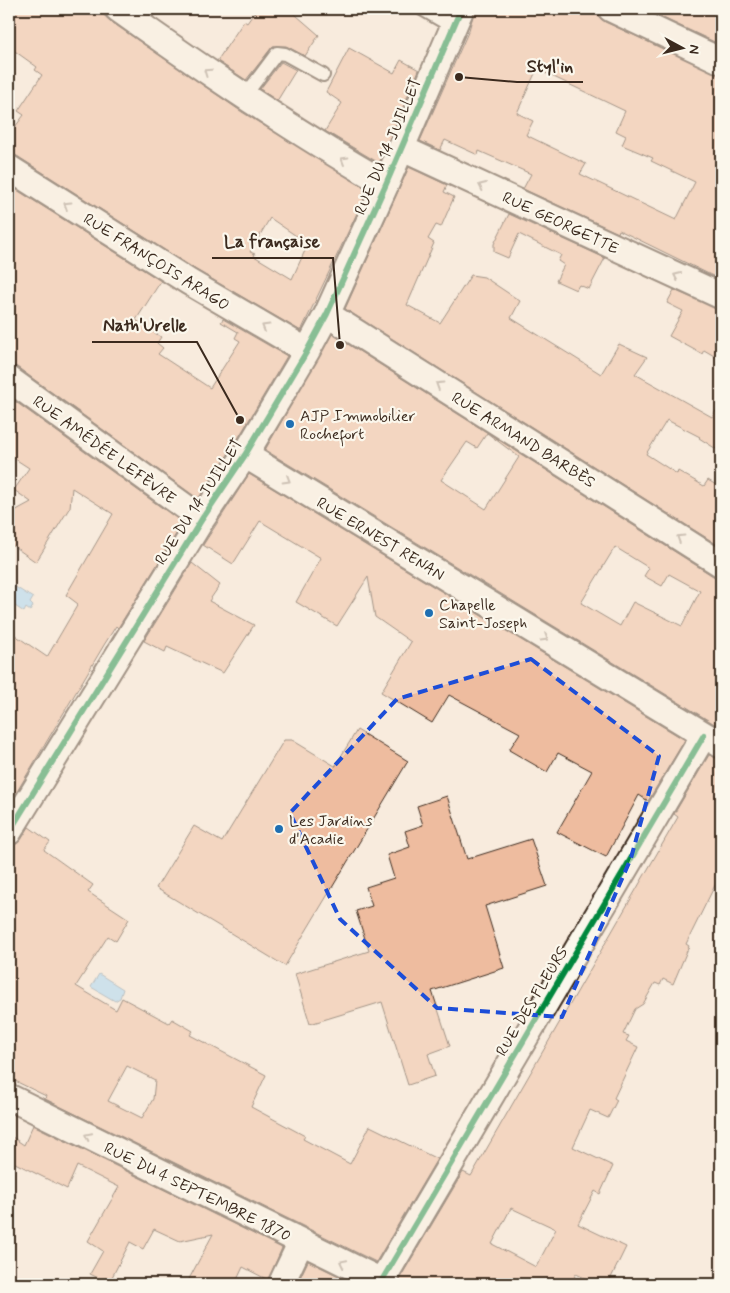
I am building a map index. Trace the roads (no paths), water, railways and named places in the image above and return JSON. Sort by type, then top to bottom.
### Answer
[{"type":"street","points":[[118,9],[144,16],[244,97],[322,147],[386,184]]},
{"type":"street","points":[[611,9],[721,61]]},
{"type":"street","name":"RUE DU 14 JUILLET","points":[[9,832],[202,519],[245,455],[307,351],[327,314],[386,184],[457,18]]},
{"type":"street","name":"RUE GEORGETTE","points":[[401,148],[721,296]]},
{"type":"street","name":"RUE FRANÇOIS ARAGO","points":[[9,168],[189,282],[307,351]]},
{"type":"street","name":"RUE ARMAND BARBÈS","points":[[327,314],[721,564]]},
{"type":"street","name":"RUE AMÉDÉE LEFÈVRE","points":[[9,379],[202,519]]},
{"type":"street","name":"RUE ERNEST RENAN","points":[[245,455],[713,740]]},
{"type":"street","name":"RUE DES FLEURS","points":[[384,1283],[713,740]]},
{"type":"street","name":"RUE DU 4 SEPTEMBRE 1870","points":[[9,1097],[384,1283]]},
{"type":"street","points":[[281,1284],[301,1242]]},
{"type":"lane","points":[[422,9],[457,18]]},
{"type":"lane","points":[[244,97],[277,53],[285,54],[323,74]]},
{"type":"water","points":[[9,583],[33,598],[30,603],[33,606],[30,611],[26,608],[24,612],[9,602]]},
{"type":"water","points":[[99,974],[123,989],[120,998],[115,1001],[91,987]]},
{"type":"place","name":"Styl'in","points":[[459,77]]},
{"type":"place","name":"La française","points":[[340,345]]},
{"type":"place","name":"Nath'Urelle","points":[[240,420]]},
{"type":"place","name":"AJP Immobilier Rochefort","points":[[290,424]]},
{"type":"place","name":"Chapelle Saint-Joseph","points":[[429,613]]},
{"type":"place","name":"Les Jardins d'Acadie","points":[[279,829]]}]
